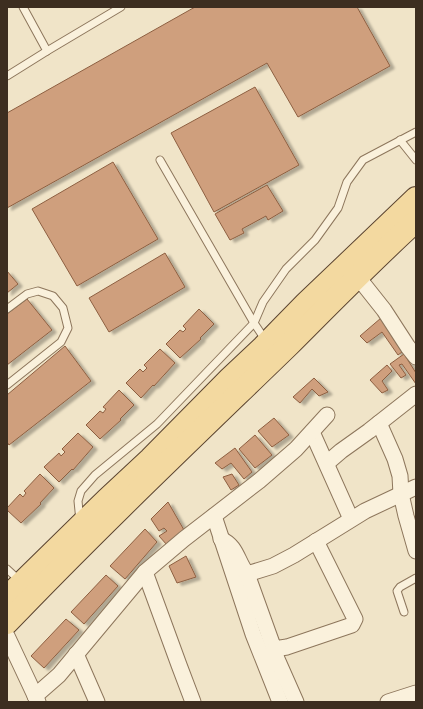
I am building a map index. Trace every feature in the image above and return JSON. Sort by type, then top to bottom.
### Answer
[{"type":"main road","points":[[12,583],[81,524],[150,459],[306,303],[416,198]]},
{"type":"main road","points":[[7,623],[54,573],[416,220]]},
{"type":"street","points":[[357,276],[384,310],[416,357]]},
{"type":"street","points":[[327,463],[341,450],[416,394]]},
{"type":"street","points":[[7,636],[36,699],[59,675],[145,572],[184,539],[259,481],[296,449],[327,415]]},
{"type":"street","points":[[379,423],[395,460],[400,476],[401,494],[416,551]]},
{"type":"street","points":[[312,432],[351,519]]},
{"type":"street","points":[[247,574],[273,566],[294,555],[365,511],[416,487]]},
{"type":"street","points":[[214,516],[253,634],[280,702]]},
{"type":"street","points":[[221,539],[234,547],[241,566],[247,574],[277,659],[296,702]]},
{"type":"street","points":[[274,649],[287,647],[352,625],[355,619],[316,541]]},
{"type":"street","points":[[145,572],[193,702]]},
{"type":"street","points":[[76,654],[97,702]]},
{"type":"street","points":[[388,702],[416,693]]},
{"type":"lane","points":[[23,7],[47,51]]},
{"type":"lane","points":[[7,76],[121,7]]},
{"type":"lane","points":[[81,524],[78,502],[81,491],[95,475],[157,424],[254,322],[263,302],[286,269],[315,240],[338,208],[347,182],[363,160],[416,132]]},
{"type":"lane","points":[[400,140],[416,160]]},
{"type":"lane","points":[[160,160],[267,342]]},
{"type":"lane","points":[[7,309],[27,294],[38,291],[53,296],[63,308],[68,328],[61,342],[7,385]]},
{"type":"lane","points":[[404,612],[397,590],[416,578]]},
{"type":"building","points":[[195,7],[357,7],[390,66],[298,117],[267,63],[7,208],[7,113]]},
{"type":"building","points":[[255,87],[299,165],[214,212],[171,133]]},
{"type":"building","points":[[113,162],[158,239],[77,286],[32,209]]},
{"type":"building","points":[[267,185],[283,211],[268,220],[266,216],[242,229],[244,233],[230,240],[215,214]]},
{"type":"building","points":[[165,253],[185,287],[109,332],[89,298]]},
{"type":"building","points":[[7,271],[18,284],[7,293]]},
{"type":"building","points":[[27,299],[52,330],[7,365],[7,314]]},
{"type":"building","points":[[199,309],[214,324],[200,338],[201,339],[180,358],[166,344],[180,330],[183,332],[186,329],[183,326]]},
{"type":"building","points":[[381,318],[402,352],[398,355],[382,332],[367,343],[360,336]]},
{"type":"building","points":[[65,346],[91,381],[9,445],[7,442],[7,395]]},
{"type":"building","points":[[160,349],[175,363],[141,398],[126,383],[140,369],[143,372],[147,368],[144,365]]},
{"type":"building","points":[[404,354],[416,373],[416,384],[402,364],[399,365],[406,375],[401,378],[390,364]]},
{"type":"building","points":[[387,365],[392,371],[382,381],[388,390],[382,393],[370,380]]},
{"type":"building","points":[[314,378],[328,392],[319,396],[312,389],[300,403],[293,397]]},
{"type":"building","points":[[119,390],[134,405],[120,419],[121,420],[100,439],[86,425],[100,411],[103,413],[106,409],[103,407]]},
{"type":"building","points":[[274,418],[289,435],[272,447],[258,431]]},
{"type":"building","points":[[78,433],[93,447],[73,470],[72,469],[59,482],[44,467],[59,453],[61,456],[65,452],[62,449]]},
{"type":"building","points":[[255,435],[272,455],[255,468],[239,449]]},
{"type":"building","points":[[235,448],[252,472],[244,479],[231,463],[222,469],[215,463]]},
{"type":"building","points":[[40,474],[54,488],[40,503],[41,504],[21,523],[7,510],[7,508],[20,494],[23,497],[26,493],[24,491]]},
{"type":"building","points":[[232,474],[239,485],[231,490],[223,477]]},
{"type":"building","points":[[168,502],[184,530],[167,545],[159,536],[167,531],[164,528],[159,531],[151,519]]},
{"type":"building","points":[[145,529],[157,542],[125,579],[110,566]]},
{"type":"building","points":[[186,556],[196,577],[177,583],[169,566]]},
{"type":"building","points":[[106,575],[118,586],[84,624],[71,612]]},
{"type":"building","points":[[66,619],[79,630],[44,668],[31,656]]}]
